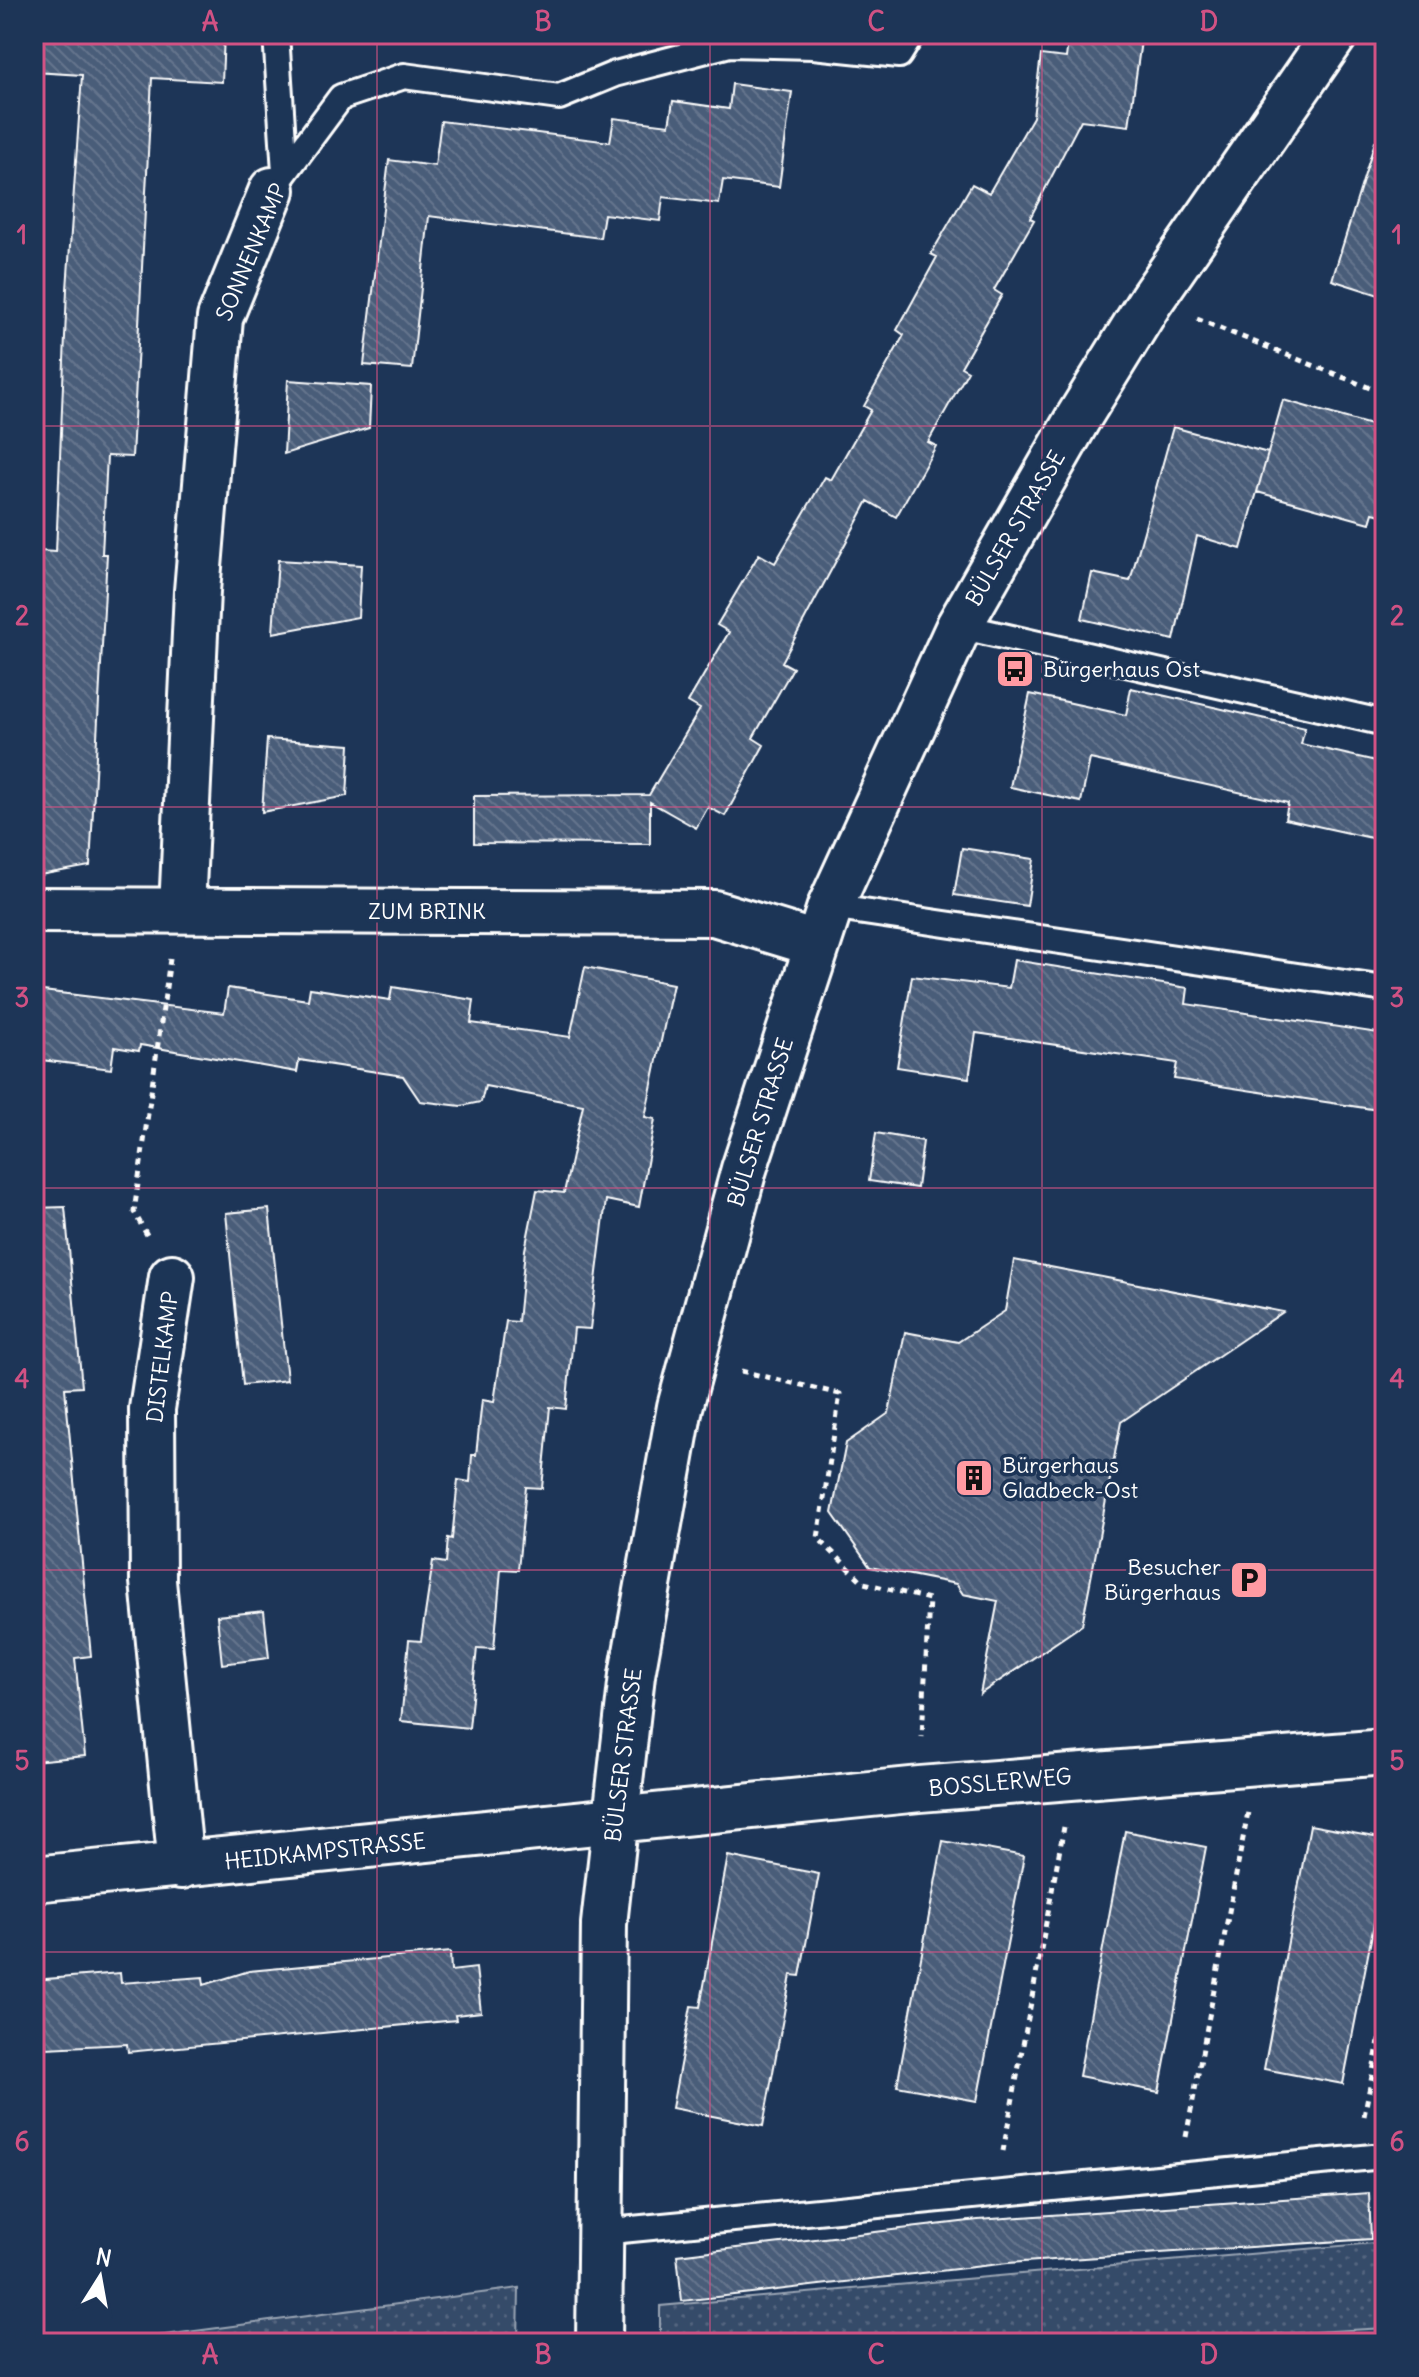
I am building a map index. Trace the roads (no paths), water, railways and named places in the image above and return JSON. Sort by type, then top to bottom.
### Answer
[{"type":"street","name":"BÜLSER STRASSE","points":[[599,2343],[604,1924],[632,1675],[680,1407],[744,1169],[823,926],[959,626],[1077,420],[1151,300],[1335,34]]},
{"type":"street","name":"SONNENKAMP","points":[[182,909],[197,591],[220,318],[279,181]]},
{"type":"street","name":"ZUM BRINK","points":[[34,910],[714,913],[823,926]]},
{"type":"street","name":"DISTELKAMP","points":[[172,1277],[152,1409],[153,1581],[181,1866]]},
{"type":"street","name":"BOSSLERWEG","points":[[615,1820],[1074,1775],[1385,1752]]},
{"type":"street","name":"HEIDKAMPSTRASSE","points":[[34,1879],[615,1820]]},
{"type":"lane","points":[[276,34],[279,181]]},
{"type":"lane","name":"SONNENKAMP","points":[[279,181],[341,97],[404,76],[559,97],[615,74],[730,44],[813,46],[899,55],[912,34]]},
{"type":"lane","points":[[959,626],[1385,723]]},
{"type":"lane","points":[[823,926],[1385,989]]},
{"type":"lane","points":[[601,2232],[1364,2158]]},
{"type":"place","name":"Bürgerhaus Ost","points":[[1015,669]]},
{"type":"place","name":"Bürgerhaus Gladbeck-Ost","points":[[974,1478]]},
{"type":"place","name":"Besucher Bürgerhaus","points":[[1249,1580]]}]
